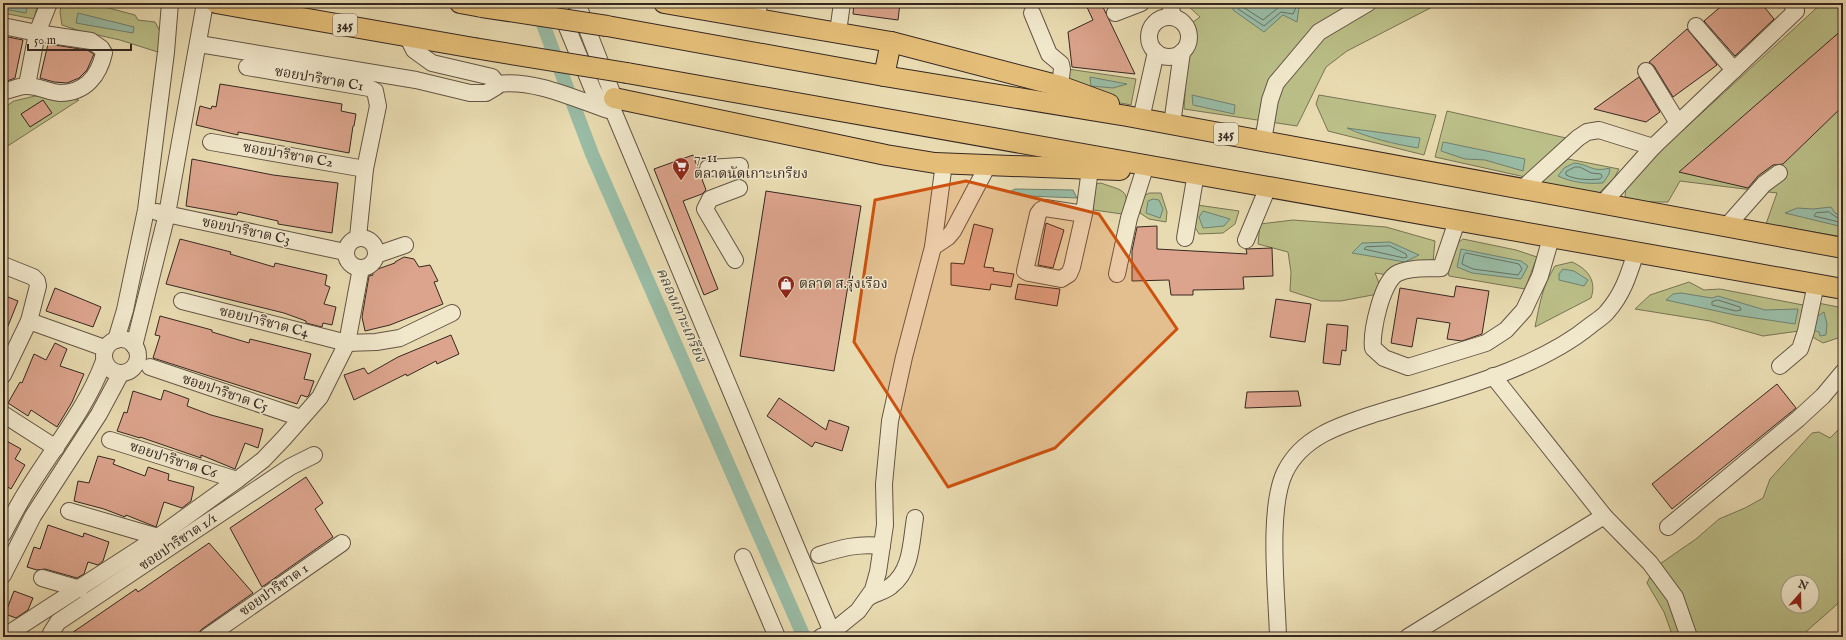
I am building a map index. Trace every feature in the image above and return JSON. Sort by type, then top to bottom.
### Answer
[{"type":"main road","name":"345","points":[[216,3],[627,73],[908,124],[1196,173],[1550,238],[1843,289]]},
{"type":"main road","name":"345","points":[[460,3],[607,26],[884,76],[1134,117],[1262,141],[1528,183],[1607,199],[1733,220],[1843,248]]},
{"type":"main road","points":[[671,4],[758,12],[838,32],[891,42],[1060,86],[1108,104],[1134,117]]},
{"type":"main road","points":[[884,76],[891,42]]},
{"type":"main road","points":[[613,106],[907,158],[944,163],[1144,171],[1172,169]]},
{"type":"main road","points":[[907,158],[908,124]]},
{"type":"street","points":[[27,85],[36,33],[49,3]]},
{"type":"street","points":[[3,534],[24,494],[79,414],[95,385],[102,353],[116,340],[125,310],[146,210],[166,52],[170,3]]},
{"type":"street","points":[[29,321],[102,353],[108,367],[114,372],[121,373],[132,368],[136,364],[137,358],[134,346],[167,214],[199,44],[205,3]]},
{"type":"street","points":[[557,3],[593,90],[599,100],[613,106]]},
{"type":"street","points":[[577,3],[613,106],[829,635],[858,611],[868,597],[878,572],[885,525],[884,484],[890,422],[904,356],[933,246],[944,163]]},
{"type":"street","points":[[838,32],[842,3]]},
{"type":"street","points":[[1114,13],[1141,3]]},
{"type":"street","points":[[1262,141],[1272,91],[1280,77],[1319,32],[1368,3]]},
{"type":"street","points":[[1607,199],[1653,147],[1796,11],[1791,3]]},
{"type":"street","points":[[1172,124],[1182,52],[1188,43],[1189,32],[1183,22],[1171,10],[1154,23],[1151,28],[1149,38],[1152,48],[1156,52],[1166,57],[1172,57],[1182,52]]},
{"type":"street","points":[[1032,14],[1049,54],[1061,64],[1062,69],[1060,86]]},
{"type":"street","points":[[3,26],[36,33],[91,41],[101,48],[104,53],[101,65],[93,80],[77,90],[61,93],[27,85],[3,91]]},
{"type":"street","points":[[1696,26],[1734,70]]},
{"type":"street","points":[[407,36],[414,50],[432,63],[484,74],[492,77],[497,84]]},
{"type":"street","points":[[199,44],[416,80],[470,93],[486,93],[496,87],[497,84],[515,83],[538,87],[583,102],[613,106]]},
{"type":"street","points":[[1134,117],[1156,52]]},
{"type":"street","name":"ซอยปาริชาต C1","points":[[247,67],[369,88],[375,91],[378,106],[365,169]]},
{"type":"street","points":[[1646,71],[1678,123]]},
{"type":"street","points":[[1528,183],[1587,132],[1599,130],[1653,147]]},
{"type":"street","name":"ซอยปาริชาต C2","points":[[211,142],[365,169]]},
{"type":"street","points":[[933,246],[948,237],[953,231],[988,165]]},
{"type":"street","points":[[708,168],[740,166]]},
{"type":"street","points":[[358,237],[365,169]]},
{"type":"street","points":[[1084,214],[1045,208],[1041,210],[1038,214],[1025,267],[1026,271],[1029,273],[1061,279],[1066,277],[1072,267],[1084,214],[1090,169]]},
{"type":"street","points":[[1117,274],[1129,218],[1144,171]]},
{"type":"street","points":[[1185,238],[1196,173]]},
{"type":"street","points":[[1733,220],[1764,184],[1778,173]]},
{"type":"street","points":[[1246,240],[1268,187]]},
{"type":"street","points":[[734,260],[705,209],[710,199],[739,188]]},
{"type":"street","name":"ซอยปาริชาต C3","points":[[146,210],[346,252]]},
{"type":"street","points":[[1457,221],[1441,268],[1410,269],[1396,274],[1386,288],[1372,337],[1373,348],[1384,358],[1408,367],[1486,343],[1506,330],[1524,310],[1534,291],[1550,238]]},
{"type":"street","points":[[358,237],[368,239],[375,246],[376,255],[374,262],[362,268],[350,264],[346,252],[347,245],[358,237]]},
{"type":"street","points":[[376,255],[405,245]]},
{"type":"street","points":[[1278,637],[1274,529],[1277,499],[1285,472],[1300,452],[1317,437],[1342,424],[1493,376],[1525,364],[1574,339],[1607,312],[1624,289],[1636,252]]},
{"type":"street","points":[[3,265],[33,277],[37,281],[38,286],[29,321],[7,357],[3,375]]},
{"type":"street","points":[[5,636],[80,589],[158,537],[263,460],[320,397],[347,343],[362,268]]},
{"type":"street","points":[[1780,366],[1800,349],[1806,332],[1816,284]]},
{"type":"street","name":"ซอยปาริชาต C4","points":[[182,301],[347,343],[376,342],[400,338],[452,313]]},
{"type":"street","points":[[116,340],[129,342],[134,346]]},
{"type":"street","name":"ซอยปาริชาต C5","points":[[150,367],[301,418]]},
{"type":"street","points":[[1668,527],[1798,419],[1823,396],[1843,372]]},
{"type":"street","points":[[3,575],[33,516],[99,414],[121,373]]},
{"type":"street","points":[[1493,376],[1604,516],[1650,563],[1671,591],[1678,604],[1690,637]]},
{"type":"street","points":[[3,414],[56,448]]},
{"type":"street","name":"ซอยปาริชาต C6","points":[[110,440],[237,480]]},
{"type":"street","name":"ซอยปาริชาต 1/1","points":[[50,637],[58,622],[290,467],[314,454]]},
{"type":"street","points":[[69,511],[158,537]]},
{"type":"street","points":[[1408,637],[1604,516]]},
{"type":"street","points":[[868,597],[890,587],[902,574],[908,562],[915,518]]},
{"type":"street","name":"ซอยปาริชาต 1","points":[[207,637],[342,543]]},
{"type":"street","points":[[819,555],[842,547],[866,544],[882,546]]},
{"type":"street","points":[[743,557],[777,637]]},
{"type":"street","points":[[42,578],[80,589]]},
{"type":"highlighted area","points":[[966,181],[1099,214],[1177,329],[1055,448],[948,487],[854,342],[875,200]]},
{"type":"shaded area","points":[[3,3],[38,3],[34,19],[3,13]]},
{"type":"shaded area","points":[[62,3],[102,3],[105,7],[135,15],[138,20],[155,22],[162,35],[164,54],[120,40],[80,31],[62,25],[60,12]]},
{"type":"shaded area","points":[[1185,3],[1440,3],[1347,51],[1326,67],[1297,126],[1184,109],[1187,58],[1192,50],[1194,41],[1189,25],[1200,17]]},
{"type":"shaded area","points":[[1822,3],[1843,3],[1843,237],[1766,224],[1777,193],[1680,181],[1668,202],[1642,202],[1625,198],[1626,184],[1635,174]]},
{"type":"shaded area","points":[[1068,69],[1136,79],[1131,105],[1105,100],[1068,83]]},
{"type":"shaded area","points":[[1319,95],[1436,115],[1424,155],[1328,131],[1316,104]]},
{"type":"shaded area","points":[[35,96],[79,100],[3,149],[3,108],[14,101]]},
{"type":"shaded area","points":[[1447,111],[1566,138],[1525,177],[1435,157]]},
{"type":"shaded area","points":[[1568,159],[1619,169],[1614,178],[1597,195],[1556,188],[1540,182]]},
{"type":"shaded area","points":[[1101,183],[1119,189],[1123,192],[1126,200],[1122,214],[1087,209],[1095,184]]},
{"type":"shaded area","points":[[1149,193],[1161,193],[1167,212],[1166,222],[1149,219],[1140,213],[1142,197]]},
{"type":"shaded area","points":[[1197,205],[1239,211],[1235,224],[1223,233],[1199,234],[1190,219]]},
{"type":"shaded area","points":[[1293,220],[1386,227],[1435,241],[1432,273],[1395,276],[1375,273],[1383,293],[1341,301],[1321,301],[1290,291],[1291,272],[1288,252],[1258,244],[1260,224]]},
{"type":"shaded area","points":[[1463,239],[1516,250],[1537,257],[1525,289],[1449,276],[1448,272],[1455,245]]},
{"type":"shaded area","points":[[1572,262],[1583,268],[1590,276],[1593,286],[1591,298],[1535,327],[1542,295],[1555,266]]},
{"type":"shaded area","points":[[1689,282],[1704,290],[1720,289],[1803,305],[1799,331],[1763,336],[1710,321],[1635,309],[1650,295]]},
{"type":"shaded area","points":[[1818,303],[1843,308],[1843,332],[1838,338],[1823,343],[1809,335]]},
{"type":"shaded area","points":[[1843,425],[1843,599],[1800,637],[1673,637],[1664,612],[1647,583],[1654,568],[1696,539],[1719,519],[1745,508],[1763,498],[1770,479],[1812,433],[1819,432],[1830,438]]},
{"type":"water","points":[[3,3],[28,3],[26,13],[3,9]]},
{"type":"water","points":[[1234,3],[1306,3],[1299,7],[1297,22],[1283,15],[1264,32],[1233,10]]},
{"type":"water","points":[[78,13],[134,27],[133,33],[76,23]]},
{"type":"water","points":[[1090,77],[1127,84],[1113,88],[1091,86]]},
{"type":"water","points":[[1192,95],[1235,105],[1234,114],[1193,105]]},
{"type":"water","points":[[1347,128],[1420,138],[1418,148],[1400,145],[1364,135]]},
{"type":"water","points":[[1443,142],[1525,159],[1523,171],[1485,160],[1465,159],[1441,151]]},
{"type":"water","points":[[1574,163],[1595,169],[1610,168],[1609,174],[1603,183],[1575,182],[1558,176],[1564,168]]},
{"type":"water","points":[[1015,189],[1073,190],[1077,198],[1029,196],[1011,191]]},
{"type":"water","points":[[1153,199],[1159,200],[1163,209],[1160,218],[1146,213],[1148,201]]},
{"type":"water","points":[[1831,207],[1835,213],[1843,216],[1843,227],[1785,213],[1797,208],[1813,209]]},
{"type":"water","points":[[1203,211],[1230,219],[1224,226],[1203,228],[1199,217]]},
{"type":"water","points":[[1390,242],[1419,255],[1405,262],[1352,253],[1362,243]]},
{"type":"water","points":[[1461,249],[1521,261],[1528,266],[1521,279],[1472,273],[1457,267]]},
{"type":"water","points":[[1563,269],[1574,271],[1588,280],[1584,286],[1559,280],[1559,274]]},
{"type":"water","points":[[1681,293],[1712,298],[1718,296],[1765,310],[1798,309],[1795,324],[1735,315],[1666,300],[1673,294]]},
{"type":"water","points":[[1824,312],[1827,324],[1826,335],[1820,336],[1819,332],[1813,330],[1815,318]]},
{"type":"building","points":[[854,3],[900,3],[898,20],[853,14]]},
{"type":"building","points":[[1085,3],[1101,3],[1135,74],[1072,67],[1068,32],[1093,20]]},
{"type":"building","points":[[1725,3],[1761,3],[1774,19],[1735,56],[1704,21]]},
{"type":"building","points":[[1687,29],[1717,65],[1673,97],[1654,66],[1649,62]]},
{"type":"building","points":[[1843,29],[1843,106],[1783,164],[1773,165],[1758,176],[1748,188],[1679,172]]},
{"type":"building","points":[[3,36],[23,40],[15,78],[7,81],[3,80]]},
{"type":"building","points":[[48,44],[87,50],[94,54],[87,70],[79,78],[67,83],[54,82],[40,78]]},
{"type":"building","points":[[1639,77],[1660,112],[1646,122],[1594,109]]},
{"type":"building","points":[[220,84],[342,104],[341,111],[356,114],[349,153],[238,132],[238,135],[196,125],[200,106],[211,109],[212,106],[216,107]]},
{"type":"building","points":[[43,100],[52,113],[30,127],[21,114]]},
{"type":"building","points":[[693,155],[706,190],[702,194],[683,201],[718,289],[704,295],[654,169]]},
{"type":"building","points":[[192,159],[273,175],[338,183],[332,233],[278,224],[278,221],[238,212],[237,215],[186,206]]},
{"type":"building","points":[[766,191],[861,206],[834,371],[740,356]]},
{"type":"building","points":[[1046,223],[1064,230],[1053,268],[1038,265]]},
{"type":"building","points":[[974,224],[993,229],[984,267],[994,268],[993,271],[1014,274],[1011,287],[991,284],[990,290],[951,285],[951,263],[964,264]]},
{"type":"building","points":[[1157,226],[1157,249],[1247,254],[1246,249],[1272,248],[1273,276],[1243,277],[1244,289],[1193,290],[1193,295],[1171,295],[1169,280],[1132,281],[1132,251],[1137,227]]},
{"type":"building","points":[[180,239],[231,252],[230,254],[274,267],[275,263],[327,275],[325,285],[330,287],[324,304],[336,307],[332,325],[323,323],[322,327],[306,323],[306,321],[284,313],[166,284]]},
{"type":"building","points":[[404,257],[414,259],[419,267],[430,265],[438,281],[434,282],[443,304],[390,325],[365,331],[362,317],[369,276],[373,275],[372,271],[395,263]]},
{"type":"building","points":[[1018,284],[1060,289],[1057,306],[1015,299]]},
{"type":"building","points":[[1456,286],[1489,291],[1482,334],[1462,341],[1447,339],[1450,323],[1417,318],[1412,347],[1391,343],[1400,288],[1454,297]]},
{"type":"building","points":[[55,288],[101,307],[93,327],[46,311]]},
{"type":"building","points":[[3,295],[18,301],[4,336],[3,336]]},
{"type":"building","points":[[1276,299],[1311,304],[1305,342],[1270,337]]},
{"type":"building","points":[[160,316],[212,330],[212,332],[249,343],[250,339],[311,354],[304,379],[314,381],[309,395],[307,397],[301,395],[297,404],[153,358],[160,336],[155,335]]},
{"type":"building","points":[[1327,324],[1348,326],[1346,351],[1342,350],[1340,365],[1323,363]]},
{"type":"building","points":[[451,335],[459,354],[437,364],[436,361],[407,376],[406,374],[354,400],[344,375],[364,368],[368,374],[398,357]]},
{"type":"building","points":[[55,343],[67,349],[60,366],[84,374],[72,402],[57,427],[31,410],[28,416],[8,403],[20,382],[22,383],[34,354],[46,360]]},
{"type":"building","points":[[1777,384],[1796,408],[1672,509],[1652,484]]},
{"type":"building","points":[[164,390],[189,399],[187,406],[211,415],[263,429],[258,448],[245,443],[235,469],[201,455],[201,458],[140,437],[117,431],[124,412],[127,413],[133,391],[161,400]]},
{"type":"building","points":[[1298,391],[1301,406],[1245,408],[1247,392]]},
{"type":"building","points":[[779,398],[826,430],[829,420],[849,427],[842,451],[815,442],[812,447],[767,416]]},
{"type":"building","points":[[3,439],[21,449],[15,459],[25,465],[11,489],[3,484]]},
{"type":"building","points":[[98,456],[115,460],[113,464],[145,476],[148,467],[169,474],[168,480],[194,487],[191,501],[182,508],[164,502],[156,527],[126,515],[125,517],[104,509],[74,501],[78,481],[89,483]]},
{"type":"building","points":[[306,477],[323,503],[315,509],[333,537],[262,587],[230,528]]},
{"type":"building","points":[[48,525],[83,537],[84,533],[109,542],[103,561],[98,565],[88,562],[84,574],[77,578],[45,569],[37,570],[27,567],[34,547],[40,549]]},
{"type":"building","points":[[209,543],[253,593],[202,629],[195,637],[66,637],[136,589],[138,592]]},
{"type":"building","points":[[14,591],[33,598],[28,610],[16,618],[5,614]]},
{"type":"waterway","name":"คลองเกาะเกรียง","points":[[535,3],[592,154],[804,637]]},
{"type":"place","name":"7-11 ตลาดนัดเกาะเกรียง","points":[[681,181]]},
{"type":"place","name":"ตลาด ส.รุ่งเรือง","points":[[786,299]]}]
